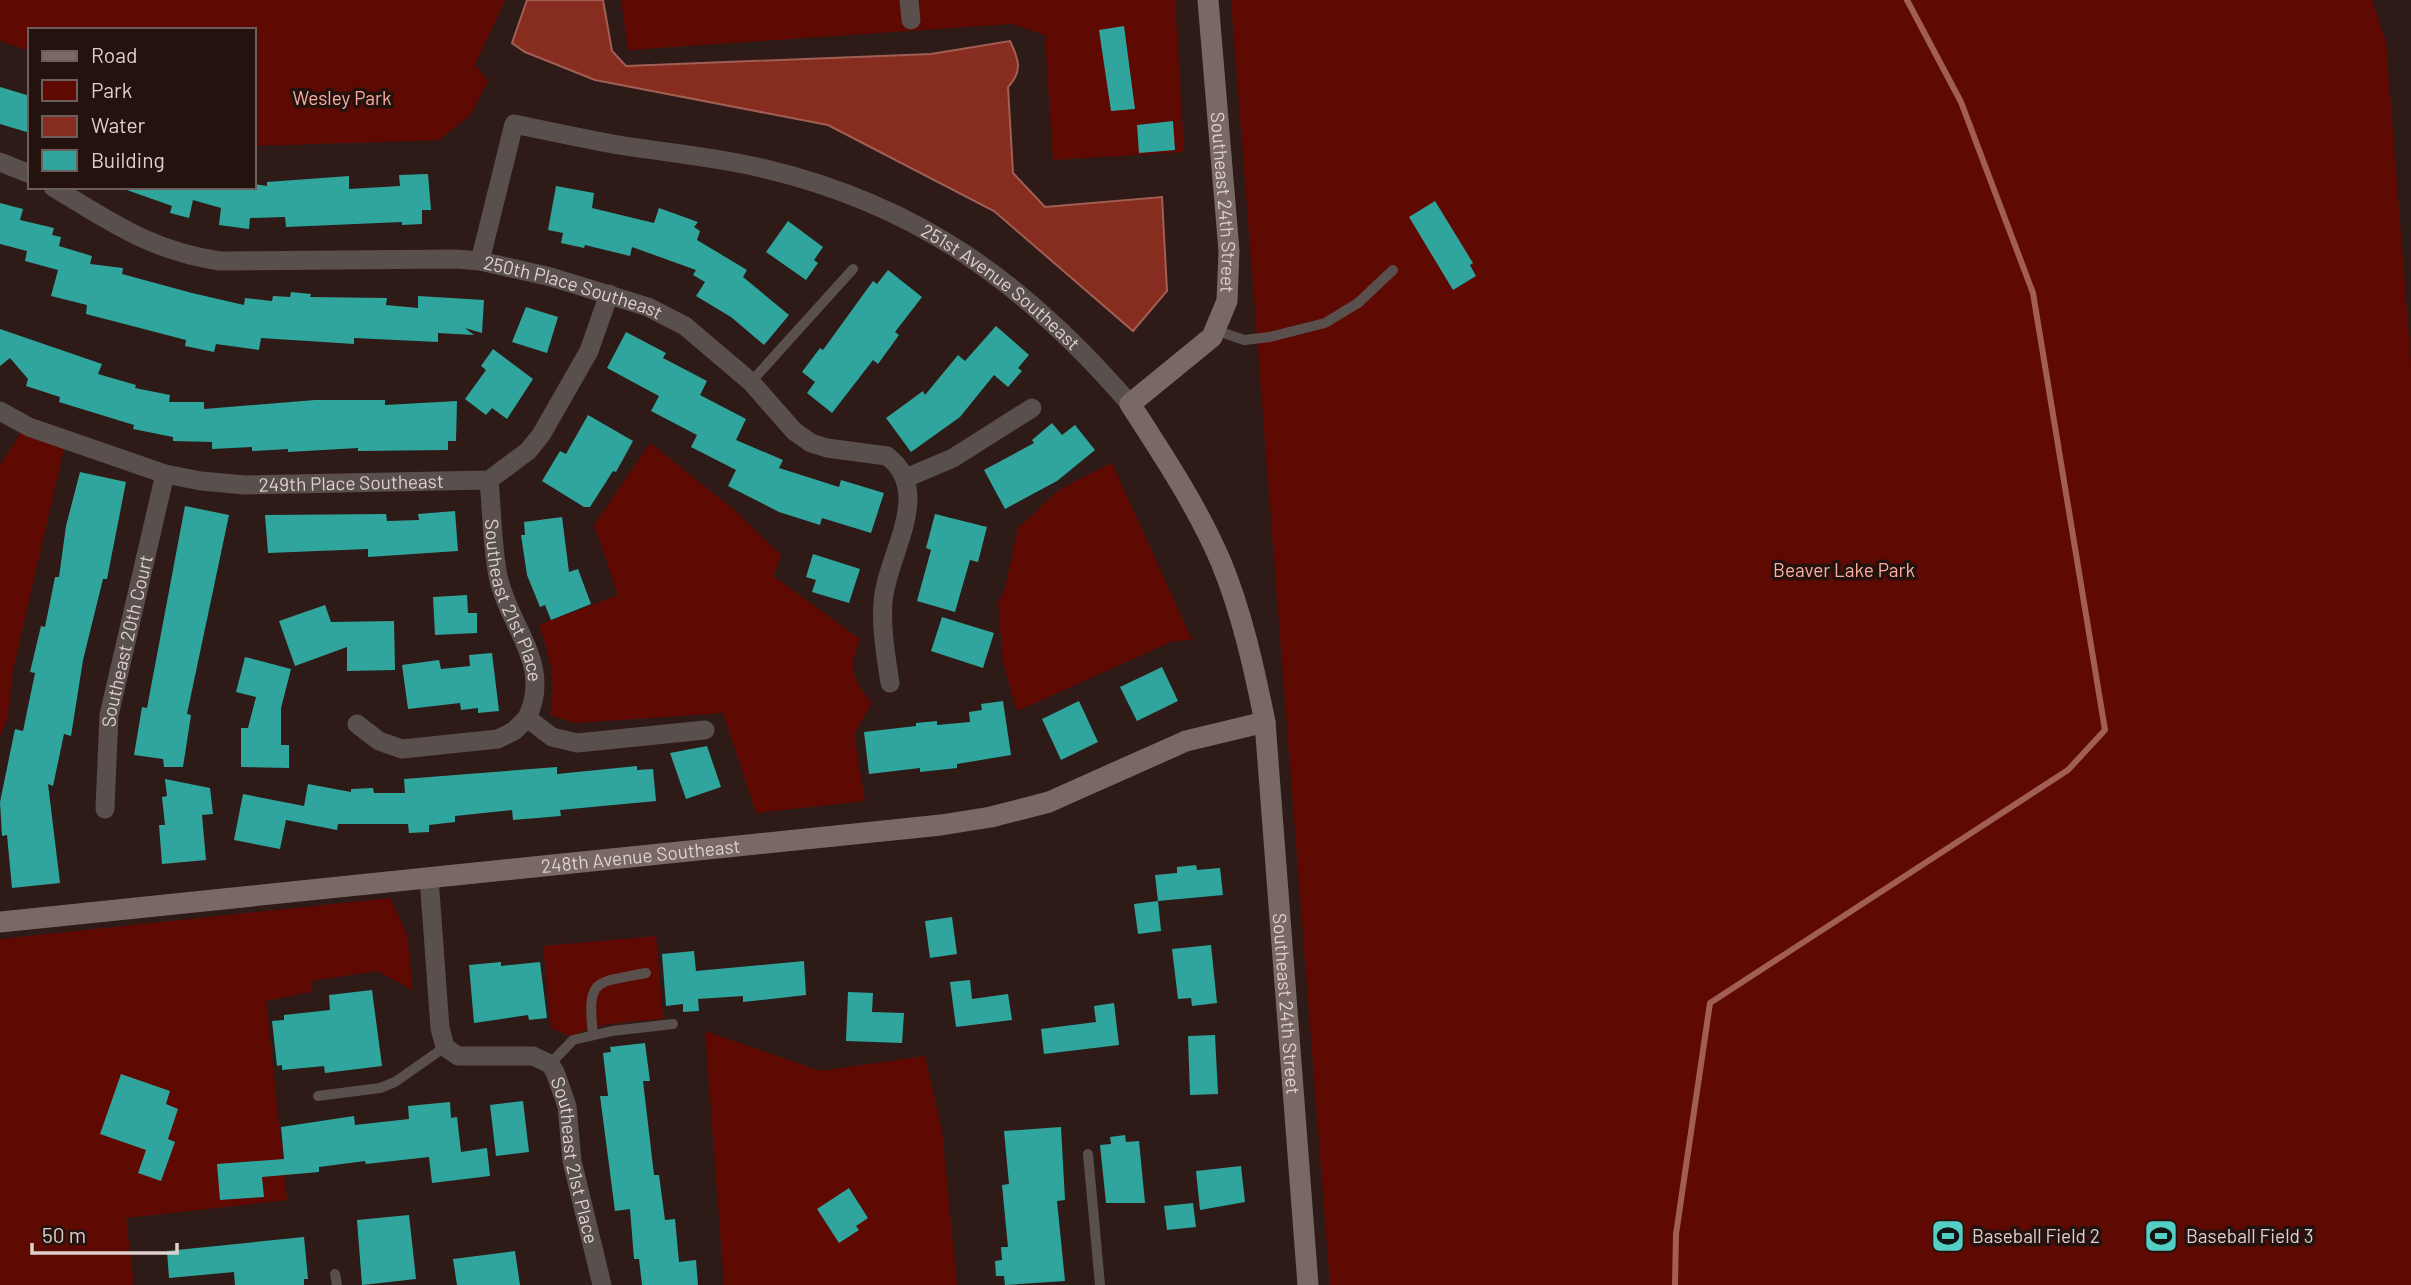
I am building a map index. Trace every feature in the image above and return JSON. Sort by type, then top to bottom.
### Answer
[{"type":"street","points":[[909,0],[911,20]]},
{"type":"street","name":"Southeast 24th Street","points":[[1130,404],[1195,353],[1215,331],[1227,301],[1229,251],[1208,0]]},
{"type":"street","name":"251st Avenue Southeast","points":[[480,261],[514,124],[766,169],[831,188],[887,210],[978,262],[1036,305],[1084,351],[1130,404],[1168,462],[1221,562],[1251,656],[1265,722]]},
{"type":"street","points":[[0,162],[28,173]]},
{"type":"street","name":"250th Place Southeast","points":[[56,189],[148,243],[187,256],[220,261],[480,261],[649,307],[685,326],[751,382],[794,431],[811,443],[827,448],[887,456],[906,478]]},
{"type":"street","points":[[489,480],[528,451],[541,435],[589,351],[609,294]]},
{"type":"street","points":[[890,683],[882,603],[885,582],[909,503],[906,478],[953,458],[1032,408]]},
{"type":"street","name":"249th Place Southeast","points":[[0,411],[29,427],[165,474],[245,485],[468,483],[489,480]]},
{"type":"street","name":"Southeast 20th Court","points":[[105,809],[109,715],[165,474]]},
{"type":"street","name":"Southeast 21st Place","points":[[489,480],[499,579],[534,667],[537,687],[527,718]]},
{"type":"street","points":[[357,724],[379,741],[402,749],[498,739],[514,731],[527,718],[552,737],[576,743],[705,730]]},
{"type":"street","name":"Southeast 24th Street","points":[[1265,722],[1308,1285]]},
{"type":"street","name":"248th Avenue Southeast","points":[[0,922],[941,825],[991,817],[1049,802],[1186,741],[1265,722]]},
{"type":"street","points":[[429,878],[440,1028],[446,1047]]},
{"type":"street","name":"Southeast 21st Place","points":[[446,1047],[458,1056],[526,1055],[550,1064],[563,1088],[572,1161],[602,1285]]},
{"type":"lane","points":[[751,382],[853,269]]},
{"type":"lane","points":[[1215,331],[1244,340],[1270,337],[1325,323],[1358,303],[1393,270]]},
{"type":"lane","points":[[593,1035],[591,1010],[593,991],[598,984],[646,973]]},
{"type":"lane","points":[[550,1064],[573,1040],[673,1024]]},
{"type":"lane","points":[[318,1096],[380,1088],[395,1082],[446,1047]]},
{"type":"lane","points":[[1088,1154],[1100,1285]]},
{"type":"lane","points":[[335,1274],[337,1285]]},
{"type":"green space","name":"Wesley Park","points":[[0,0],[505,0],[475,65],[488,81],[470,115],[439,140],[256,146],[256,28],[28,28],[28,50],[0,41]]},
{"type":"green space","points":[[621,0],[1175,0],[1184,152],[1053,160],[1045,35],[1012,24],[628,50]]},
{"type":"green space","name":"Beaver Lake Park","points":[[1231,0],[2372,0],[2386,42],[2411,364],[2411,1285],[1330,1285]]},
{"type":"green space","points":[[22,431],[64,448],[13,670],[7,720],[0,736],[0,465]]},
{"type":"green space","points":[[650,443],[733,509],[781,555],[773,576],[860,639],[854,659],[854,673],[872,703],[854,734],[865,801],[756,813],[723,713],[576,723],[550,715],[551,670],[539,625],[618,595],[594,525]]},
{"type":"green space","points":[[1112,463],[1192,640],[1173,641],[1017,711],[1003,663],[998,602],[1004,592],[1018,528],[1060,489]]},
{"type":"green space","points":[[390,898],[407,935],[413,990],[377,971],[311,981],[311,992],[266,1001],[287,1200],[126,1218],[134,1285],[0,1285],[0,939]]},
{"type":"green space","points":[[656,936],[663,1019],[604,1025],[573,1037],[551,1028],[543,946]]},
{"type":"green space","points":[[705,1031],[820,1071],[925,1056],[942,1131],[957,1285],[724,1285]]},
{"type":"water","points":[[527,0],[603,0],[612,51],[626,66],[931,54],[1010,41],[1018,65],[1016,76],[1008,87],[1013,173],[1045,207],[1162,197],[1167,291],[1133,331],[994,211],[828,125],[595,80],[525,52],[512,43]]},
{"type":"building","points":[[1124,26],[1135,109],[1111,111],[1099,30]]},
{"type":"building","points":[[0,87],[28,95],[28,132],[0,124]]},
{"type":"building","points":[[1173,121],[1175,150],[1139,153],[1137,125]]},
{"type":"building","points":[[428,174],[431,210],[422,210],[422,224],[402,225],[402,222],[286,227],[285,217],[250,218],[249,229],[219,225],[221,208],[193,200],[189,218],[170,213],[172,206],[124,189],[256,189],[256,184],[267,186],[267,182],[349,176],[349,189],[400,186],[399,175]]},
{"type":"building","points":[[556,186],[594,193],[592,208],[654,223],[659,208],[698,222],[694,227],[700,231],[697,240],[747,270],[743,277],[789,315],[764,345],[731,317],[696,296],[705,282],[693,275],[696,270],[632,247],[630,256],[585,245],[584,248],[561,243],[563,233],[548,230]]},
{"type":"building","points":[[1435,201],[1473,263],[1470,265],[1476,276],[1453,290],[1409,217]]},
{"type":"building","points":[[0,203],[23,209],[20,220],[54,228],[52,235],[61,237],[59,246],[92,256],[90,264],[123,268],[122,274],[192,293],[244,305],[245,298],[272,301],[273,296],[290,297],[291,292],[311,294],[310,297],[387,298],[386,305],[418,308],[418,296],[484,300],[482,333],[465,328],[474,335],[438,333],[438,342],[354,338],[354,344],[261,338],[259,350],[216,344],[214,352],[185,346],[186,340],[86,314],[87,305],[51,296],[58,270],[25,261],[27,251],[0,244]]},
{"type":"building","points":[[788,221],[823,247],[814,260],[818,263],[806,280],[766,252]]},
{"type":"building","points":[[888,270],[922,297],[895,332],[899,335],[878,364],[873,360],[832,413],[807,393],[815,382],[802,372],[820,348],[823,350],[873,281],[877,284]]},
{"type":"building","points":[[526,307],[558,317],[547,353],[512,342]]},
{"type":"building","points":[[996,326],[1029,355],[1018,368],[1022,371],[1008,387],[994,375],[960,417],[911,452],[886,418],[923,391],[925,395],[958,355],[965,361]]},
{"type":"building","points":[[0,329],[102,364],[98,374],[136,385],[135,388],[170,395],[169,402],[204,402],[204,409],[315,400],[385,400],[385,405],[457,401],[456,441],[448,441],[448,450],[358,451],[358,448],[288,452],[288,449],[252,451],[252,447],[212,449],[212,442],[173,441],[173,437],[133,429],[134,425],[59,402],[60,397],[26,386],[28,379],[10,358],[0,366]]},
{"type":"building","points":[[626,332],[666,353],[663,358],[707,381],[700,395],[746,419],[736,440],[783,460],[779,468],[839,487],[841,480],[884,493],[871,533],[822,518],[820,525],[779,512],[728,486],[736,470],[691,447],[697,435],[651,411],[659,396],[607,368]]},
{"type":"building","points":[[493,349],[533,379],[507,419],[492,408],[486,415],[465,399],[486,370],[481,366]]},
{"type":"building","points":[[588,415],[633,441],[616,472],[613,471],[590,507],[584,507],[542,481],[560,451],[566,454]]},
{"type":"building","points":[[1052,423],[1062,435],[1075,425],[1095,450],[1057,481],[1005,509],[984,470],[1034,443],[1032,440]]},
{"type":"building","points":[[80,472],[126,482],[107,579],[103,579],[83,660],[71,736],[64,734],[53,786],[48,784],[60,883],[12,888],[7,835],[2,836],[0,802],[15,729],[23,731],[35,673],[30,672],[41,626],[45,627],[55,577],[59,577],[66,526]]},
{"type":"building","points":[[185,506],[229,515],[187,714],[191,715],[183,767],[164,767],[163,759],[134,755],[142,707],[147,708]]},
{"type":"building","points":[[455,511],[458,551],[368,557],[368,549],[268,553],[265,515],[386,514],[387,521],[419,520],[418,514]]},
{"type":"building","points":[[935,514],[987,527],[978,562],[970,560],[955,612],[917,601],[931,550],[926,548]]},
{"type":"building","points":[[562,517],[569,572],[578,569],[591,604],[551,620],[545,605],[540,607],[527,575],[521,535],[525,535],[524,522]]},
{"type":"building","points":[[813,554],[860,569],[849,603],[812,592],[816,580],[806,577]]},
{"type":"building","points":[[467,595],[468,613],[477,613],[477,633],[435,635],[433,597]]},
{"type":"building","points":[[325,605],[331,622],[394,621],[395,670],[347,671],[347,647],[295,666],[279,621]]},
{"type":"building","points":[[942,617],[994,633],[983,668],[931,651]]},
{"type":"building","points":[[492,653],[499,711],[478,713],[478,708],[461,710],[460,703],[408,709],[402,665],[439,660],[441,669],[470,666],[469,655]]},
{"type":"building","points":[[245,657],[291,669],[281,708],[281,745],[289,745],[289,768],[241,767],[241,728],[248,728],[256,697],[236,692]]},
{"type":"building","points":[[1162,667],[1178,701],[1137,721],[1120,687]]},
{"type":"building","points":[[1003,701],[1011,755],[957,764],[957,768],[920,772],[920,768],[869,774],[864,732],[937,721],[937,725],[970,722],[969,712],[982,710],[981,704]]},
{"type":"building","points":[[1079,701],[1098,742],[1061,760],[1042,719]]},
{"type":"building","points":[[707,746],[721,787],[686,799],[670,753]]},
{"type":"building","points":[[637,766],[637,770],[653,769],[656,801],[560,810],[561,816],[513,820],[512,810],[455,816],[455,822],[429,825],[429,832],[409,833],[408,824],[338,824],[337,830],[286,820],[280,849],[234,840],[243,794],[304,806],[308,784],[351,792],[351,789],[373,788],[374,793],[405,793],[404,779],[557,767],[557,774]]},
{"type":"building","points":[[165,779],[210,788],[213,814],[202,815],[206,860],[162,864],[159,825],[165,825],[162,797],[167,796]]},
{"type":"building","points":[[1196,865],[1197,870],[1220,868],[1223,895],[1158,901],[1155,875],[1177,873],[1177,867]]},
{"type":"building","points":[[1158,901],[1161,931],[1138,934],[1134,904]]},
{"type":"building","points":[[952,917],[957,954],[930,958],[925,921]]},
{"type":"building","points":[[1211,945],[1217,1003],[1192,1006],[1191,998],[1178,999],[1172,949]]},
{"type":"building","points":[[694,951],[696,971],[804,961],[806,995],[743,1002],[743,996],[698,999],[699,1011],[683,1012],[683,1004],[666,1006],[662,954]]},
{"type":"building","points":[[501,962],[501,966],[540,962],[547,1018],[529,1020],[528,1015],[474,1023],[469,965]]},
{"type":"building","points":[[970,980],[972,999],[1008,994],[1012,1020],[956,1027],[950,982]]},
{"type":"building","points":[[372,990],[382,1066],[325,1073],[324,1066],[282,1070],[282,1065],[277,1066],[272,1021],[284,1020],[284,1015],[330,1010],[329,995]]},
{"type":"building","points":[[848,992],[873,993],[872,1012],[904,1013],[902,1043],[846,1041]]},
{"type":"building","points":[[1114,1003],[1119,1045],[1044,1054],[1041,1029],[1096,1022],[1094,1006]]},
{"type":"building","points":[[1215,1035],[1218,1094],[1190,1095],[1188,1036]]},
{"type":"building","points":[[645,1043],[650,1081],[643,1081],[654,1175],[659,1175],[665,1220],[675,1219],[679,1262],[696,1260],[698,1285],[642,1285],[639,1259],[634,1259],[630,1209],[615,1211],[600,1096],[608,1096],[603,1053],[611,1052],[610,1047]]},
{"type":"building","points":[[121,1074],[170,1091],[166,1104],[178,1109],[168,1139],[175,1142],[161,1181],[138,1173],[146,1150],[100,1134]]},
{"type":"building","points":[[523,1101],[529,1152],[496,1156],[490,1105]]},
{"type":"building","points":[[450,1102],[451,1118],[457,1117],[461,1152],[487,1148],[490,1176],[432,1183],[429,1157],[366,1164],[365,1161],[319,1167],[319,1172],[262,1177],[264,1197],[220,1200],[217,1164],[284,1159],[281,1127],[354,1116],[355,1125],[409,1119],[408,1106]]},
{"type":"building","points":[[1061,1127],[1065,1200],[1057,1201],[1065,1281],[1005,1285],[1004,1276],[996,1276],[995,1261],[1002,1260],[1001,1247],[1008,1247],[1002,1185],[1009,1184],[1004,1131]]},
{"type":"building","points":[[1125,1135],[1126,1142],[1139,1141],[1145,1203],[1106,1203],[1100,1145],[1111,1144],[1110,1137]]},
{"type":"building","points":[[1241,1166],[1245,1202],[1200,1210],[1196,1171]]},
{"type":"building","points":[[849,1188],[868,1218],[856,1226],[859,1230],[839,1243],[817,1209]]},
{"type":"building","points":[[1193,1203],[1196,1227],[1167,1230],[1164,1206]]},
{"type":"building","points":[[409,1215],[416,1279],[362,1285],[357,1220]]},
{"type":"building","points":[[304,1237],[308,1279],[304,1279],[304,1285],[235,1285],[234,1272],[169,1278],[167,1251]]},
{"type":"building","points":[[515,1251],[520,1285],[457,1285],[453,1259]]},
{"type":"waterway","points":[[1675,1285],[1676,1234],[1710,1003],[2068,770],[2105,730],[2033,293],[1961,102],[1907,0]]},
{"type":"place","name":"Baseball Field 2","points":[[1948,1236]]},
{"type":"place","name":"Baseball Field 3","points":[[2161,1236]]}]
